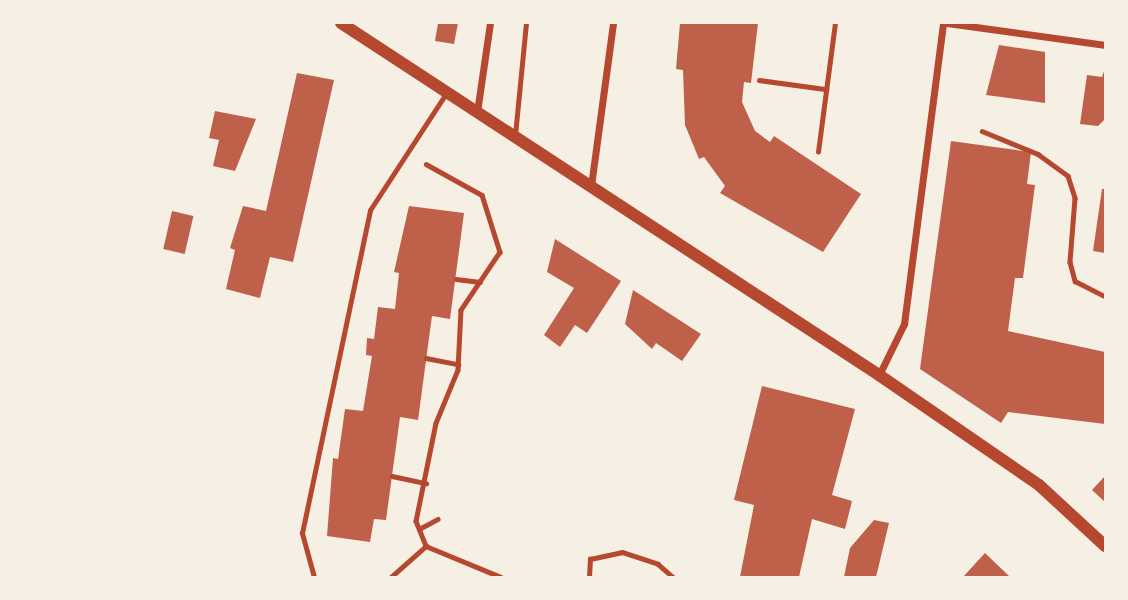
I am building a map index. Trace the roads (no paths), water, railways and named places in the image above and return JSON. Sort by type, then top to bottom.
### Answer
[{"type":"street","points":[[341,23],[879,375],[1039,485],[1105,546]]},
{"type":"street","points":[[477,113],[490,23]]},
{"type":"street","points":[[591,186],[613,23]]},
{"type":"street","points":[[879,375],[904,324],[945,23],[1105,45]]},
{"type":"lane","points":[[515,137],[526,23]]},
{"type":"lane","points":[[314,577],[302,533],[370,209],[447,92]]}]
